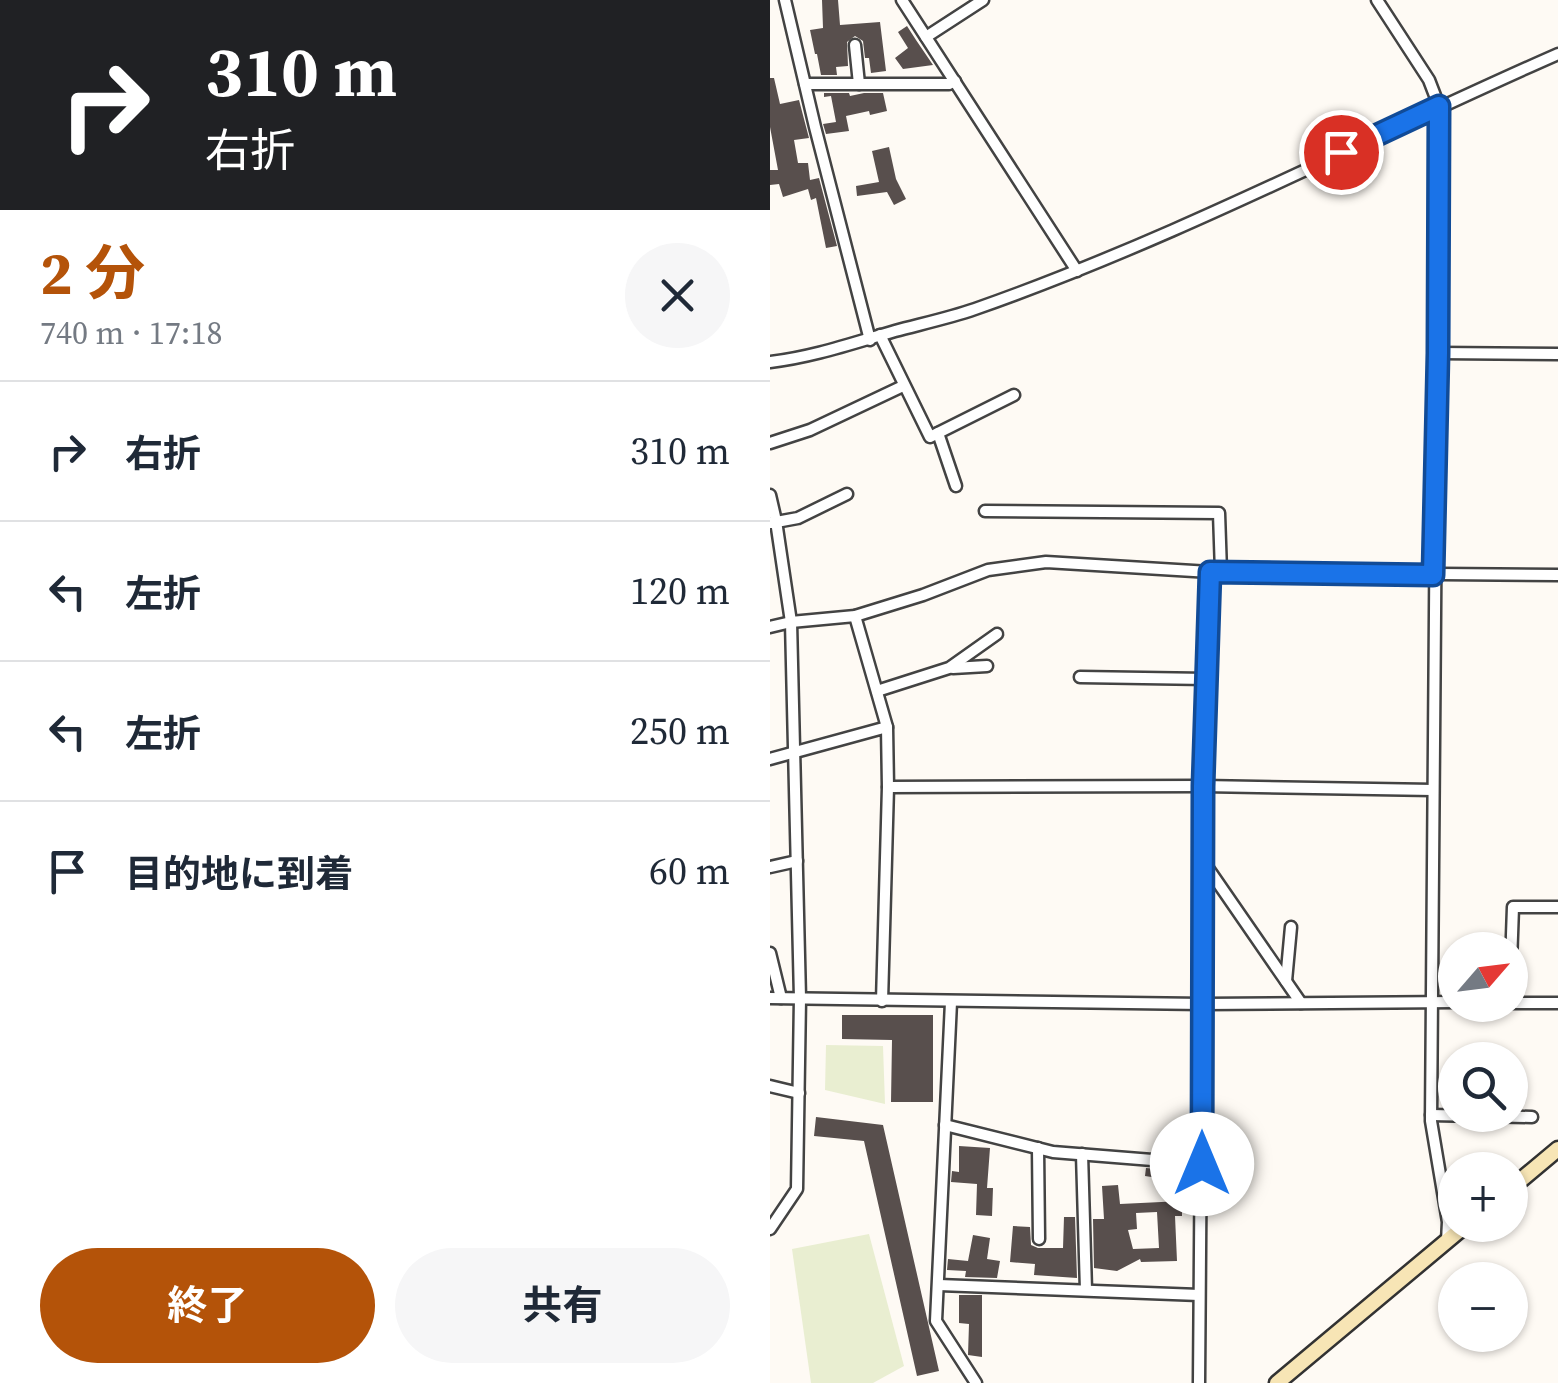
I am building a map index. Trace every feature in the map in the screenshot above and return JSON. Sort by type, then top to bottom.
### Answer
[{"type":"street","points":[[786,0],[805,84],[875,337],[930,437],[1014,396]]},
{"type":"street","points":[[902,0],[1077,271]]},
{"type":"street","points":[[926,36],[983,0]]},
{"type":"street","points":[[1378,0],[1429,80],[1439,106],[1431,1115],[1438,1159]]},
{"type":"street","points":[[855,45],[859,84]]},
{"type":"street","points":[[770,362],[801,358],[972,310],[1077,271],[1558,54]]},
{"type":"street","points":[[805,84],[954,81]]},
{"type":"street","points":[[1438,353],[1558,354]]},
{"type":"street","points":[[770,443],[810,430],[904,386]]},
{"type":"street","points":[[938,433],[956,486]]},
{"type":"street","points":[[773,522],[798,518],[847,494]]},
{"type":"street","points":[[770,495],[791,622],[800,998],[797,1189],[776,1209],[770,1229]]},
{"type":"street","points":[[984,511],[1219,513],[1203,786],[1199,1383]]},
{"type":"street","points":[[770,627],[855,616],[923,596],[988,570],[1046,562],[1216,572],[1558,575]]},
{"type":"street","points":[[855,616],[887,727],[882,1001]]},
{"type":"street","points":[[949,668],[996,634]]},
{"type":"street","points":[[876,691],[949,668],[987,666]]},
{"type":"street","points":[[1080,677],[1207,680]]},
{"type":"street","points":[[770,759],[887,727]]},
{"type":"street","points":[[888,787],[1432,790]]},
{"type":"street","points":[[770,867],[796,861]]},
{"type":"street","points":[[1203,861],[1301,1003]]},
{"type":"street","points":[[1512,932],[1513,907],[1558,907]]},
{"type":"street","points":[[1286,981],[1291,927]]},
{"type":"street","points":[[770,952],[776,998],[1204,1004],[1438,1002]]},
{"type":"street","points":[[952,1002],[936,1321],[976,1383]]},
{"type":"street","points":[[1528,1003],[1558,1003]]},
{"type":"street","points":[[770,1086],[800,1092]]},
{"type":"street","points":[[1431,1115],[1532,1117]]},
{"type":"street","points":[[945,1125],[1038,1148],[1202,1164]]},
{"type":"street","points":[[1038,1148],[1039,1239]]},
{"type":"street","points":[[1528,1173],[1558,1148]]},
{"type":"street","points":[[1082,1154],[1086,1290]]},
{"type":"street","points":[[1276,1383],[1447,1242]]},
{"type":"street","points":[[939,1285],[1199,1295]]},
{"type":"green space","points":[[826,1045],[883,1046],[885,1104],[825,1090]]},
{"type":"green space","points":[[869,1234],[904,1366],[873,1383],[811,1383],[792,1249]]},
{"type":"building","points":[[822,0],[838,0],[840,25],[880,22],[886,71],[871,73],[863,41],[855,36],[847,42],[848,66],[836,67],[837,75],[821,75],[810,30],[823,28]]},
{"type":"building","points":[[907,26],[933,65],[903,69],[895,58],[908,48],[898,32]]},
{"type":"building","points":[[770,78],[774,78],[780,104],[799,100],[809,138],[794,140],[798,163],[808,163],[810,180],[819,178],[837,246],[826,248],[816,198],[811,200],[808,189],[783,197],[779,184],[770,185],[770,170],[778,170],[770,127]]},
{"type":"building","points":[[824,93],[883,93],[887,111],[846,116],[849,131],[826,134],[823,124],[836,122],[831,96],[824,97]]},
{"type":"building","points":[[889,147],[896,179],[906,199],[894,205],[887,192],[857,196],[856,186],[879,182],[872,151]]},
{"type":"building","points":[[842,1015],[933,1015],[933,1102],[891,1102],[892,1040],[842,1039]]},
{"type":"building","points":[[816,1117],[883,1125],[939,1371],[917,1376],[864,1141],[814,1136]]},
{"type":"building","points":[[959,1146],[990,1148],[987,1188],[993,1188],[992,1216],[976,1215],[977,1184],[951,1182],[952,1171],[959,1172]]},
{"type":"building","points":[[1146,1168],[1192,1172],[1192,1197],[1176,1196],[1177,1181],[1145,1176]]},
{"type":"building","points":[[1118,1185],[1120,1204],[1182,1201],[1182,1216],[1175,1216],[1177,1261],[1140,1259],[1117,1271],[1094,1268],[1093,1219],[1104,1219],[1102,1186]],"holes":[[[1157,1212],[1159,1248],[1133,1249],[1128,1230],[1137,1229],[1136,1213]]]},
{"type":"building","points":[[1064,1217],[1075,1217],[1077,1278],[1034,1275],[1035,1264],[1010,1262],[1013,1226],[1030,1227],[1031,1245],[1063,1248]]},
{"type":"building","points":[[973,1235],[990,1238],[987,1259],[1000,1261],[997,1278],[965,1277],[966,1271],[947,1270],[948,1259],[968,1261]]},
{"type":"building","points":[[959,1295],[982,1295],[982,1357],[968,1355],[969,1324],[959,1323]]},
{"type":"route","points":[[1202,1164],[1203,786],[1210,572],[1433,575],[1439,106],[1341,152]]}]
